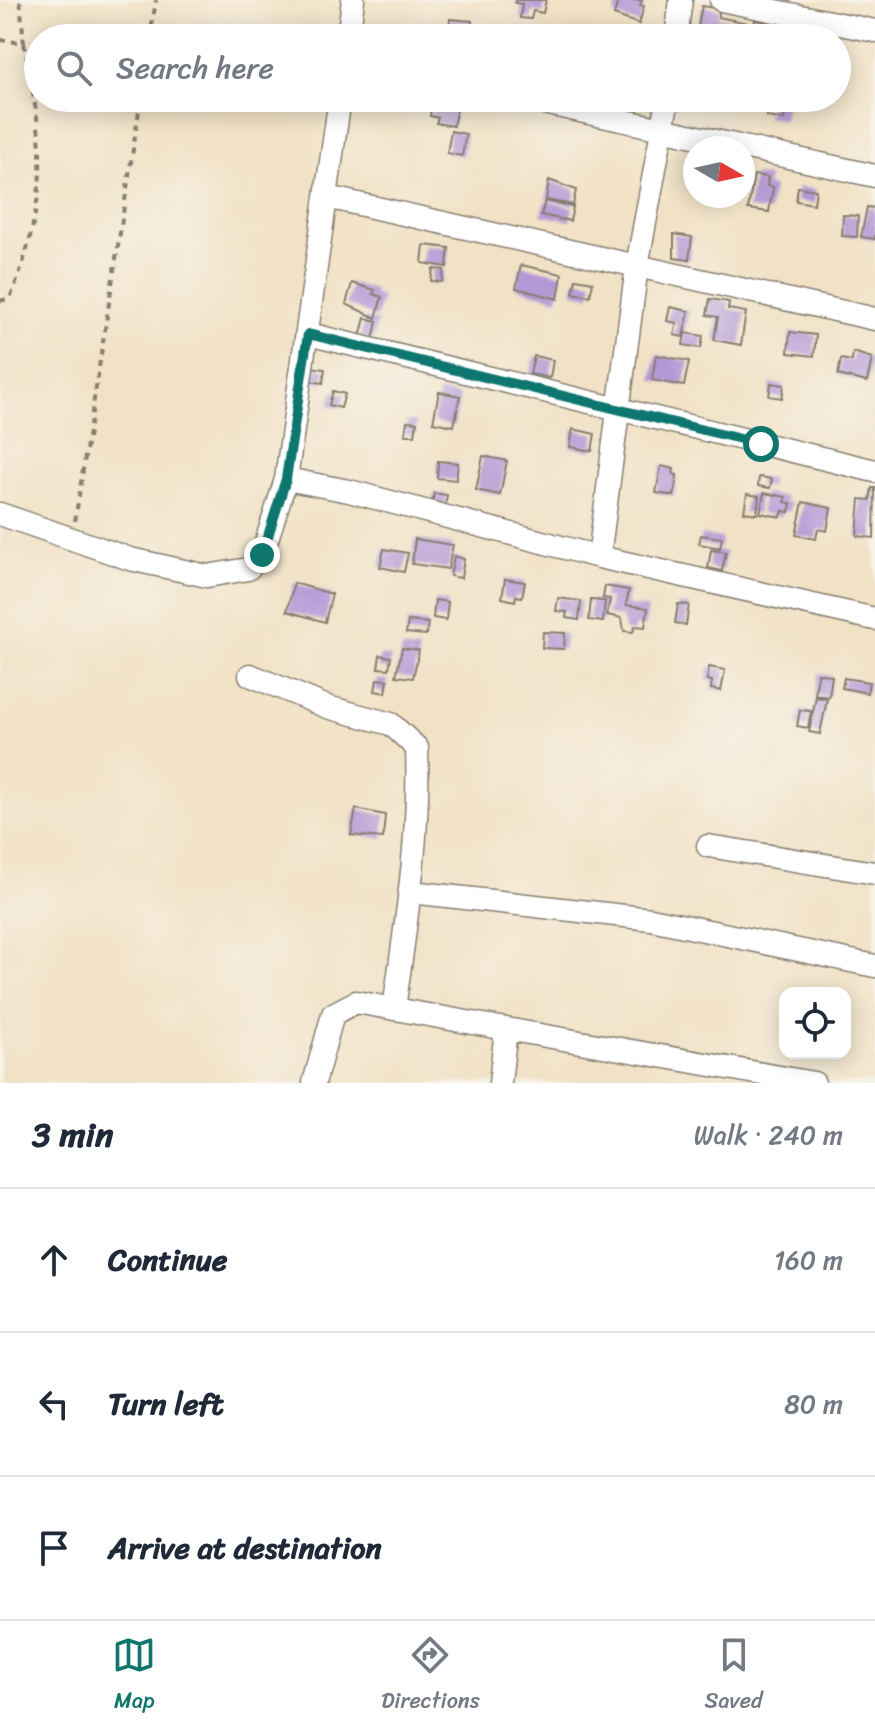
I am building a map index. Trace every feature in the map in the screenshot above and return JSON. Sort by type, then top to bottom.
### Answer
[{"type":"street","points":[[350,24],[353,0]]},
{"type":"street","points":[[678,24],[681,0]]},
{"type":"street","points":[[721,0],[840,24]]},
{"type":"street","points":[[851,26],[875,31]]},
{"type":"street","points":[[0,514],[178,571],[207,576],[248,569],[262,555],[286,479],[338,112]]},
{"type":"street","points":[[582,112],[875,176]]},
{"type":"street","points":[[599,557],[637,266],[666,112]]},
{"type":"street","points":[[327,197],[875,319]]},
{"type":"street","points":[[308,334],[619,412],[875,471]]},
{"type":"street","points":[[286,479],[349,491],[599,557],[875,619]]},
{"type":"street","points":[[250,675],[327,707],[391,724],[417,748],[419,789],[411,892],[394,1009]]},
{"type":"street","points":[[708,846],[875,873]]},
{"type":"street","points":[[411,892],[651,919],[875,966]]},
{"type":"street","points":[[314,1083],[333,1014],[356,1002],[814,1083]]},
{"type":"street","points":[[500,1083],[506,1029]]},
{"type":"path","points":[[0,40],[24,43],[20,0]]},
{"type":"path","points":[[152,24],[156,0]]},
{"type":"path","points":[[0,301],[10,298],[19,279],[33,217],[40,155],[34,112]]},
{"type":"path","points":[[72,539],[139,112]]},
{"type":"building","points":[[516,0],[546,0],[543,13],[533,11],[531,19],[520,18],[522,4],[515,3]]},
{"type":"building","points":[[618,0],[642,0],[640,5],[644,6],[639,24],[614,15]]},
{"type":"building","points":[[702,6],[720,9],[718,17],[748,23],[748,24],[698,24]]},
{"type":"building","points":[[450,19],[472,21],[472,24],[449,24]]},
{"type":"building","points":[[430,112],[456,112],[453,126],[436,123],[438,118],[430,116]]},
{"type":"building","points":[[768,112],[785,112],[784,120],[767,117]]},
{"type":"building","points":[[451,131],[466,134],[462,156],[447,153]]},
{"type":"building","points":[[755,175],[768,177],[767,186],[773,187],[769,212],[748,209],[755,208]]},
{"type":"building","points":[[549,180],[576,190],[573,205],[546,200]]},
{"type":"building","points":[[798,187],[816,190],[814,204],[796,201]]},
{"type":"building","points":[[545,201],[573,207],[570,221],[541,215]]},
{"type":"building","points":[[867,207],[875,208],[875,239],[861,237]]},
{"type":"building","points":[[843,215],[858,216],[857,237],[842,236]]},
{"type":"building","points":[[674,234],[692,237],[689,260],[674,258]]},
{"type":"building","points":[[424,245],[449,248],[447,267],[422,263]]},
{"type":"building","points":[[521,265],[562,274],[558,299],[516,288]]},
{"type":"building","points":[[433,269],[444,270],[442,282],[431,281]]},
{"type":"building","points":[[576,279],[593,282],[590,296],[573,293]]},
{"type":"building","points":[[352,283],[375,290],[373,294],[382,297],[376,318],[346,304]]},
{"type":"building","points":[[710,299],[729,302],[728,309],[746,312],[741,345],[714,340],[718,317],[707,315]]},
{"type":"building","points":[[670,307],[689,311],[683,337],[674,335],[677,323],[667,321]]},
{"type":"building","points":[[365,318],[377,321],[373,340],[360,337]]},
{"type":"building","points":[[790,332],[816,335],[814,356],[788,353]]},
{"type":"building","points":[[685,333],[703,336],[701,348],[683,345]]},
{"type":"building","points":[[853,352],[872,358],[867,382],[838,375],[841,359],[852,361]]},
{"type":"building","points":[[656,355],[689,361],[684,386],[652,380]]},
{"type":"building","points":[[534,356],[553,360],[550,378],[530,374]]},
{"type":"building","points":[[311,367],[325,369],[323,383],[310,381]]},
{"type":"building","points":[[771,383],[784,385],[782,398],[769,396]]},
{"type":"building","points":[[333,391],[345,394],[341,408],[329,405]]},
{"type":"building","points":[[439,392],[460,396],[454,426],[433,422]]},
{"type":"building","points":[[407,421],[417,422],[415,435],[405,435]]},
{"type":"building","points":[[573,429],[595,434],[592,451],[570,447]]},
{"type":"building","points":[[483,456],[507,461],[500,495],[476,490]]},
{"type":"building","points":[[438,461],[458,463],[456,480],[437,478]]},
{"type":"building","points":[[661,466],[674,469],[673,474],[677,475],[674,496],[656,493]]},
{"type":"building","points":[[759,477],[772,479],[770,488],[758,486]]},
{"type":"building","points":[[872,488],[875,488],[874,538],[857,536],[860,499],[870,500]]},
{"type":"building","points":[[434,493],[447,495],[445,506],[432,504]]},
{"type":"building","points":[[764,493],[786,497],[785,502],[791,503],[789,512],[783,511],[781,517],[760,513]]},
{"type":"building","points":[[747,494],[759,496],[757,514],[744,512]]},
{"type":"building","points":[[803,502],[831,508],[827,531],[818,529],[816,539],[796,535]]},
{"type":"building","points":[[701,535],[722,538],[720,548],[699,544]]},
{"type":"building","points":[[415,539],[453,545],[448,569],[412,564]]},
{"type":"building","points":[[384,549],[408,553],[404,572],[380,567]]},
{"type":"building","points":[[711,550],[726,552],[722,571],[708,568]]},
{"type":"building","points":[[454,556],[464,559],[461,578],[450,576]]},
{"type":"building","points":[[505,579],[525,582],[522,597],[516,596],[515,601],[502,598]]},
{"type":"building","points":[[294,583],[332,594],[325,622],[287,611]]},
{"type":"building","points":[[605,586],[629,590],[626,605],[648,608],[645,627],[635,626],[633,632],[624,631],[622,618],[607,615],[610,599],[603,598]]},
{"type":"building","points":[[558,598],[581,601],[579,620],[566,618],[567,612],[556,611]]},
{"type":"building","points":[[435,600],[448,602],[446,620],[433,618]]},
{"type":"building","points":[[591,600],[605,601],[603,622],[589,620]]},
{"type":"building","points":[[678,604],[689,605],[686,625],[675,623]]},
{"type":"building","points":[[408,621],[428,623],[426,635],[406,633]]},
{"type":"building","points":[[543,632],[565,633],[564,649],[542,648]]},
{"type":"building","points":[[402,648],[419,650],[413,678],[396,676]]},
{"type":"building","points":[[380,655],[391,657],[389,669],[378,668]]},
{"type":"building","points":[[709,667],[725,670],[721,691],[711,689],[712,681],[707,680]]},
{"type":"building","points":[[818,673],[832,676],[829,697],[815,695]]},
{"type":"building","points":[[844,678],[869,682],[867,693],[842,688]]},
{"type":"building","points":[[377,679],[388,680],[386,693],[375,691]]},
{"type":"building","points":[[816,697],[827,699],[820,734],[809,732]]},
{"type":"building","points":[[800,710],[811,711],[808,728],[797,726]]},
{"type":"building","points":[[356,809],[385,815],[383,838],[351,835]]},
{"type":"route","points":[[262,555],[286,479],[308,334],[372,347],[619,412],[761,444]]}]
